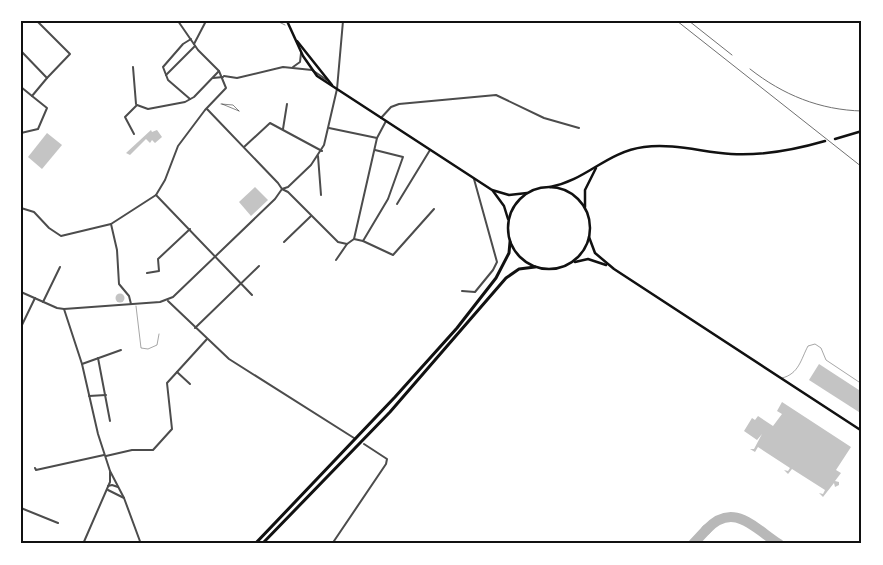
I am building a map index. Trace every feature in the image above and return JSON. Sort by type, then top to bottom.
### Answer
[{"type":"highway","points":[[255,544],[396,397],[457,328],[496,278],[510,253],[510,242]]},
{"type":"highway","points":[[262,544],[390,412],[506,278],[519,269],[535,267]]},
{"type":"main road","points":[[287,21],[301,53],[312,70],[337,90],[492,190],[509,195],[528,193],[570,183],[620,153],[649,146],[753,155],[777,153],[825,141]]},
{"type":"main road","points":[[290,29],[304,51],[337,90]]},
{"type":"main road","points":[[835,139],[862,131]]},
{"type":"main road","points":[[599,164],[588,181],[585,190],[585,208],[590,222],[590,238],[595,253],[614,269],[862,431]]},
{"type":"main road","points":[[550,187],[572,194],[585,208]]},
{"type":"main road","points":[[492,190],[504,206],[509,221],[510,242],[521,259],[535,267],[559,268],[573,262],[588,259],[614,269]]},
{"type":"main road","points":[[509,221],[515,206],[528,193]]},
{"type":"main road","points":[[573,262],[582,253],[590,238]]},
{"type":"street","points":[[32,96],[70,54],[37,21]]},
{"type":"street","points":[[21,208],[34,212],[49,228],[61,236],[111,224],[156,194],[166,180],[178,146],[224,91],[226,84],[219,71],[195,45],[178,21]]},
{"type":"street","points":[[166,75],[195,45],[206,21]]},
{"type":"street","points":[[21,292],[43,302],[64,308],[168,301],[275,199],[282,189],[288,187],[322,151],[337,90],[343,21]]},
{"type":"street","points":[[190,99],[166,75],[163,64],[185,43],[191,40]]},
{"type":"street","points":[[185,43],[191,49]]},
{"type":"street","points":[[21,51],[47,78]]},
{"type":"street","points":[[292,68],[300,62],[301,53]]},
{"type":"street","points":[[133,66],[136,105],[125,117],[134,134]]},
{"type":"street","points":[[213,78],[237,78],[266,70],[292,68],[312,70],[329,81]]},
{"type":"street","points":[[136,105],[152,108],[186,102],[219,71]]},
{"type":"street","points":[[21,87],[47,108],[38,128],[21,133]]},
{"type":"street","points":[[381,118],[391,107],[399,104],[496,95],[544,118],[579,128]]},
{"type":"street","points":[[284,129],[287,104]]},
{"type":"street","points":[[207,110],[282,189],[288,192],[338,242],[347,244]]},
{"type":"street","points":[[336,260],[347,244],[354,239],[377,138],[386,122]]},
{"type":"street","points":[[244,147],[268,123],[284,129],[322,151]]},
{"type":"street","points":[[329,128],[377,138]]},
{"type":"street","points":[[363,241],[388,199],[403,157],[374,150]]},
{"type":"street","points":[[397,204],[430,150]]},
{"type":"street","points":[[318,156],[321,195]]},
{"type":"street","points":[[462,291],[475,292],[493,270],[497,262],[474,179]]},
{"type":"street","points":[[156,194],[252,295]]},
{"type":"street","points":[[354,239],[363,241],[393,255],[434,209]]},
{"type":"street","points":[[284,242],[312,216]]},
{"type":"street","points":[[111,224],[117,250],[119,284],[128,296],[130,304]]},
{"type":"street","points":[[147,273],[159,271],[158,259],[190,229]]},
{"type":"street","points":[[196,328],[259,266]]},
{"type":"street","points":[[43,302],[60,268]]},
{"type":"street","points":[[21,327],[35,298]]},
{"type":"street","points":[[168,301],[229,359],[354,438]]},
{"type":"street","points":[[64,308],[82,364],[105,456],[110,471],[124,498],[141,544]]},
{"type":"street","points":[[35,468],[36,470],[132,450],[152,450],[172,429],[167,383],[207,339]]},
{"type":"street","points":[[82,364],[122,350]]},
{"type":"street","points":[[98,358],[110,421]]},
{"type":"street","points":[[176,372],[190,384]]},
{"type":"street","points":[[89,396],[106,395]]},
{"type":"street","points":[[332,544],[388,459],[364,444]]},
{"type":"street","points":[[82,544],[107,490],[110,471]]},
{"type":"street","points":[[108,486],[118,487]]},
{"type":"street","points":[[107,490],[124,498]]},
{"type":"street","points":[[21,508],[58,523]]},
{"type":"lane","points":[[136,304],[141,348],[148,349],[158,345],[159,334]]},
{"type":"lane","points":[[781,378],[793,373],[806,353],[808,346],[815,344],[819,346],[821,352],[832,365],[862,384]]},
{"type":"path","points":[[278,21],[290,29]]},
{"type":"path","points":[[233,105],[235,101]]},
{"type":"path","points":[[226,103],[233,105],[238,112],[221,104],[226,103]]},
{"type":"building","points":[[151,130],[152,132],[157,130],[162,137],[155,143],[152,140],[150,143],[146,139],[130,155],[126,153]]},
{"type":"building","points":[[47,133],[62,145],[42,169],[28,157]]},
{"type":"building","points":[[255,187],[268,200],[251,216],[239,202]]},
{"type":"building","points":[[120,293],[125,298],[120,303],[115,298]]},
{"type":"building","points":[[819,364],[862,392],[862,414],[809,380]]},
{"type":"building","points":[[782,402],[851,447],[836,470],[841,473],[835,481],[839,482],[839,485],[835,487],[834,483],[823,497],[819,493],[823,494],[825,490],[792,469],[788,474],[784,470],[788,471],[790,468],[758,447],[755,452],[750,449],[754,449],[762,434],[757,440],[744,431],[752,418],[755,420],[758,416],[773,426],[782,414],[777,411]]},
{"type":"taxiway","points":[[706,530],[716,522],[734,517],[752,524],[779,544]]},
{"type":"taxiway","points":[[693,544],[707,529]]},
{"type":"railway","points":[[677,21],[862,167]]},
{"type":"railway","points":[[689,21],[732,55]]},
{"type":"railway","points":[[750,69],[776,86],[803,99],[831,108],[862,111]]}]
